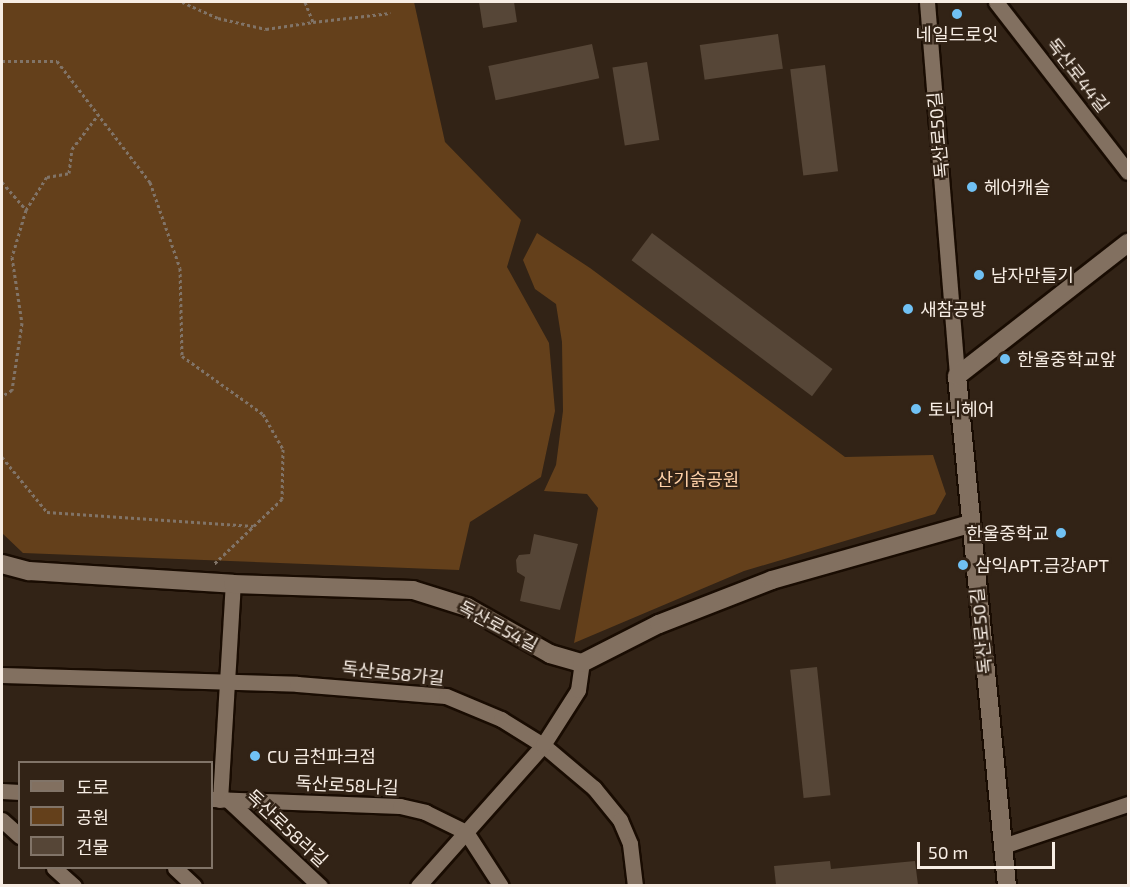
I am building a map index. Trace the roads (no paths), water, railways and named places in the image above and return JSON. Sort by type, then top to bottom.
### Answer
[{"type":"street","name":"독산로50길","points":[[927,2],[970,524],[1007,885]]},
{"type":"street","name":"독산로44길","points":[[996,2],[1128,172]]},
{"type":"street","points":[[957,376],[1128,243]]},
{"type":"street","points":[[418,885],[543,745],[578,690],[582,663],[659,624],[772,580],[970,524]]},
{"type":"street","name":"독산로54길","points":[[2,564],[29,571],[196,582],[414,590],[436,595],[467,607],[550,654],[582,663]]},
{"type":"street","points":[[220,800],[233,584]]},
{"type":"street","name":"독산로58가길","points":[[2,675],[227,682],[446,696],[501,719],[543,745],[594,788],[620,820],[630,844],[635,885]]},
{"type":"street","points":[[2,791],[18,792]]},
{"type":"street","name":"독산로58나길","points":[[220,800],[400,806],[451,822],[466,832],[501,885]]},
{"type":"street","name":"독산로58라길","points":[[220,800],[320,885]]},
{"type":"street","points":[[1003,846],[1128,804]]},
{"type":"street","points":[[2,820],[18,835]]},
{"type":"street","points":[[56,869],[74,885]]},
{"type":"street","points":[[177,869],[194,885]]},
{"type":"place","name":"네일드로잇","points":[[957,14]]},
{"type":"place","name":"헤어캐슬","points":[[972,187]]},
{"type":"place","name":"남자만들기","points":[[979,275]]},
{"type":"place","name":"새참공방","points":[[908,309]]},
{"type":"place","name":"한울중학교앞","points":[[1005,359]]},
{"type":"place","name":"토니헤어","points":[[916,409]]},
{"type":"place","name":"한울중학교","points":[[1061,533]]},
{"type":"place","name":"삼익APT.금강APT","points":[[963,565]]},
{"type":"place","name":"CU 금천파크점","points":[[255,756]]},
{"type":"park label","name":"산기슭공원","points":[[698,479]]}]
